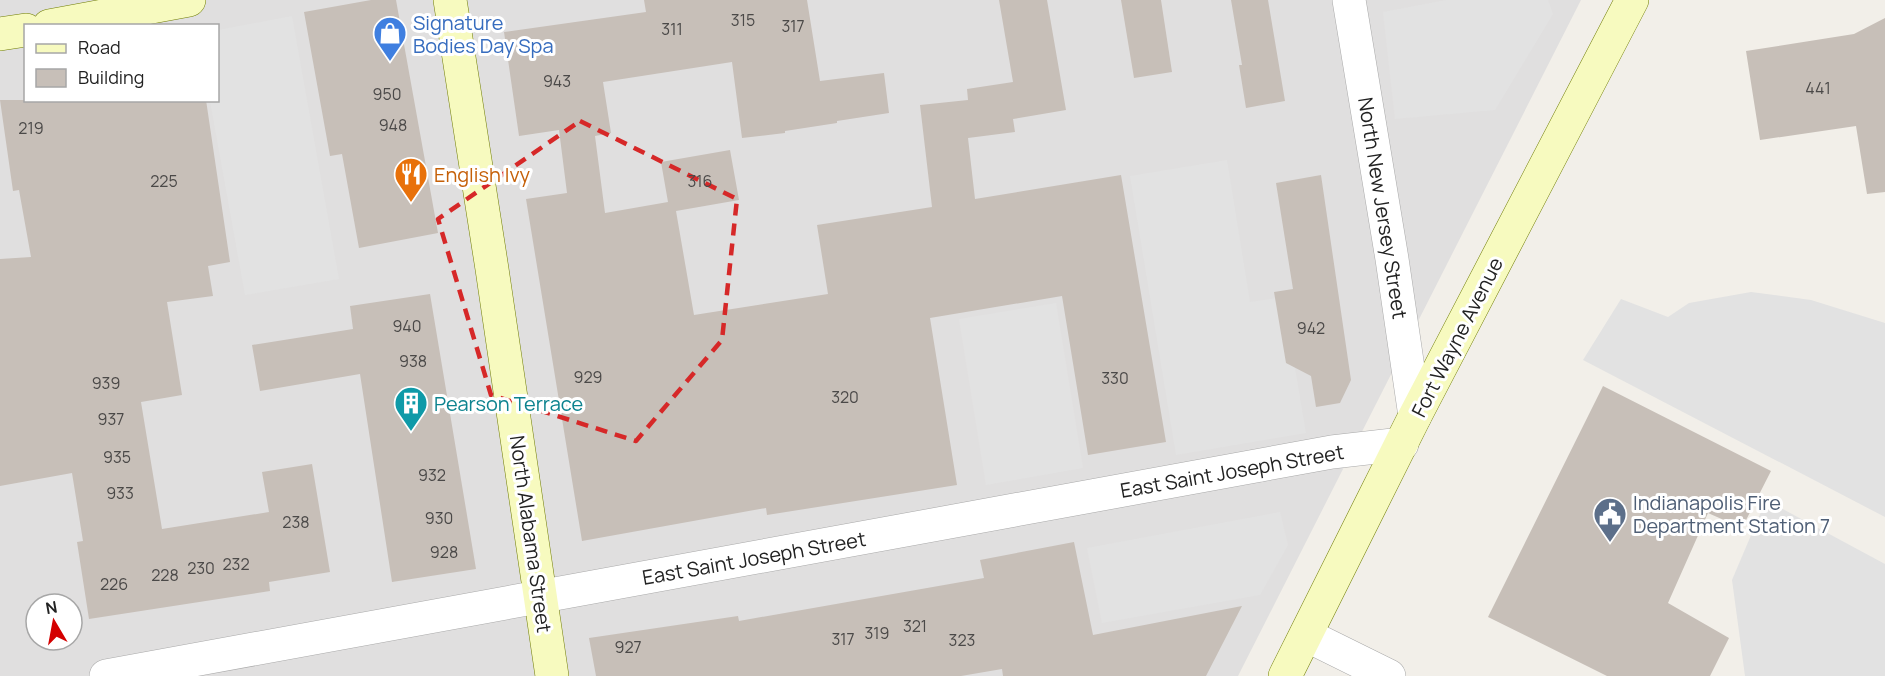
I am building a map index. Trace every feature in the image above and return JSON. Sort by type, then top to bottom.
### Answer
[{"type":"main road","points":[[60,24],[189,0]]},
{"type":"main road","name":"North Alabama Street","points":[[450,0],[552,676]]},
{"type":"main road","name":"Fort Wayne Avenue","points":[[1285,676],[1409,430],[1632,0]]},
{"type":"main road","points":[[0,34],[24,30]]},
{"type":"street","name":"North New Jersey Street","points":[[1349,0],[1392,259],[1409,430]]},
{"type":"street","name":"East Saint Joseph Street","points":[[106,676],[1332,452],[1409,430]]},
{"type":"street","points":[[1306,635],[1389,676]]},
{"type":"highlighted area","points":[[580,121],[737,199],[722,340],[636,441],[491,395],[438,219]]},
{"type":"shaded area","points":[[0,0],[1581,0],[1238,676],[0,676]]},
{"type":"shaded area","points":[[1446,0],[1548,0],[1553,14],[1495,110],[1395,119],[1383,12]]},
{"type":"shaded area","points":[[292,16],[339,279],[245,295],[210,102],[219,102],[219,30]]},
{"type":"shaded area","points":[[1227,160],[1250,302],[1283,297],[1306,433],[1176,455],[1130,176]]},
{"type":"shaded area","points":[[1751,292],[1811,300],[1885,323],[1885,517],[1583,360],[1621,299],[1668,317],[1689,303]]},
{"type":"shaded area","points":[[1056,303],[1083,468],[986,485],[959,319]]},
{"type":"shaded area","points":[[1766,500],[1885,564],[1885,676],[1745,676],[1732,580]]},
{"type":"shaded area","points":[[1280,512],[1288,545],[1260,595],[1102,623],[1087,548]]},
{"type":"building","points":[[371,0],[396,0],[438,233],[359,248],[342,154],[330,156],[304,12]]},
{"type":"building","points":[[644,0],[807,0],[820,81],[884,73],[889,113],[785,131],[785,133],[742,138],[732,62],[603,82],[611,133],[595,136],[605,213],[668,202],[661,162],[730,150],[739,200],[676,211],[694,315],[828,294],[817,225],[932,207],[920,105],[968,100],[967,89],[1013,82],[999,0],[1047,0],[1066,110],[1013,119],[1015,132],[968,138],[975,199],[1121,175],[1166,442],[1088,455],[1062,296],[930,318],[957,485],[767,515],[766,508],[582,541],[526,199],[567,193],[559,130],[519,136],[504,32],[646,12]]},
{"type":"building","points":[[1121,0],[1161,0],[1172,72],[1134,78]]},
{"type":"building","points":[[1231,0],[1268,0],[1285,101],[1246,108],[1239,65],[1242,65]]},
{"type":"building","points":[[1885,18],[1885,192],[1867,194],[1856,126],[1760,140],[1746,51],[1854,34]]},
{"type":"building","points":[[0,100],[206,102],[230,262],[208,266],[213,296],[167,302],[182,395],[141,402],[162,529],[269,512],[262,472],[312,464],[330,572],[269,582],[270,591],[89,619],[77,542],[83,541],[72,473],[0,486],[0,259],[31,257],[19,190],[13,191]]},
{"type":"building","points":[[1321,175],[1351,380],[1340,403],[1316,407],[1311,376],[1286,363],[1274,292],[1293,289],[1276,183]]},
{"type":"building","name":"Pearson Terrace","points":[[430,294],[476,569],[392,582],[360,374],[260,391],[252,345],[353,329],[350,306]]},
{"type":"building","name":"Indianapolis Fire Department Station 7","points":[[1603,386],[1771,471],[1742,528],[1708,513],[1668,603],[1729,638],[1710,676],[1607,676],[1488,617]]},
{"type":"building","points":[[1074,542],[1093,635],[1242,606],[1206,676],[1003,676],[1002,669],[961,676],[596,676],[589,638],[738,616],[739,621],[984,578],[980,560]]},
{"type":"place","name":"Signature Bodies Day Spa","points":[[390,62]]},
{"type":"place","name":"English Ivy","points":[[411,203]]},
{"type":"place","name":"Pearson Terrace","points":[[411,432]]},
{"type":"place","name":"Indianapolis Fire Department Station 7","points":[[1610,543]]}]
